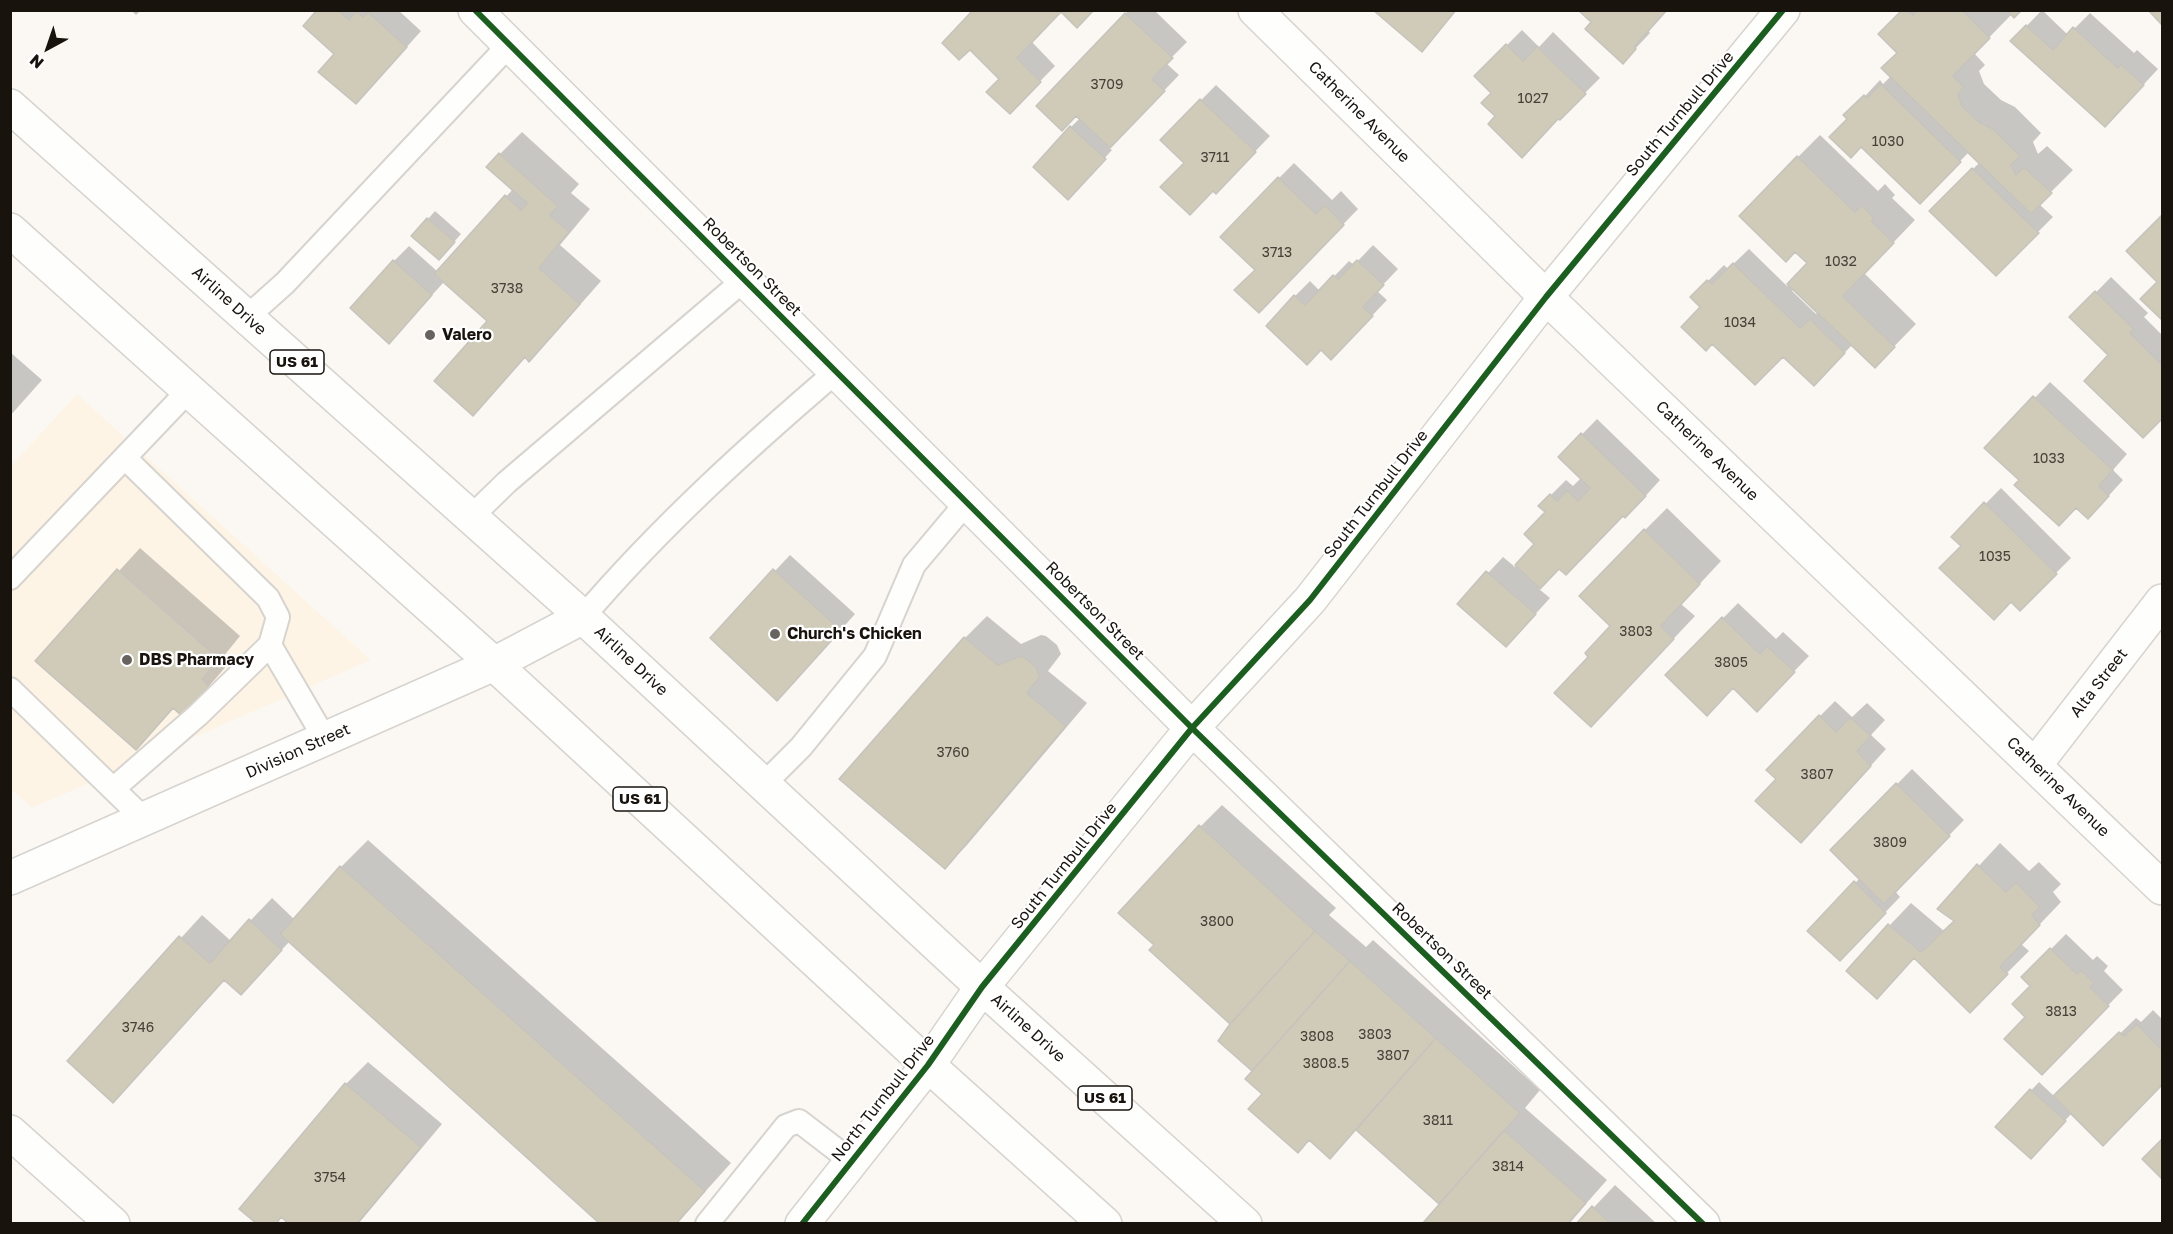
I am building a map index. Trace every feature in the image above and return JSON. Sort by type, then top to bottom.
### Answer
[{"type":"main road","name":"Robertson Street","points":[[475,10],[1192,728],[1703,1224]]},
{"type":"main road","name":"Catherine Avenue","points":[[1255,10],[1546,297],[2163,888]]},
{"type":"main road","name":"South Turnbull Drive","points":[[982,987],[1192,728],[1310,600],[1546,297],[1783,10]]},
{"type":"main road","name":"Airline Drive","points":[[10,106],[583,616],[982,987],[1245,1224]]},
{"type":"main road","name":"US 61","points":[[10,230],[494,664],[928,1065],[1105,1224]]},
{"type":"main road","name":"Alta Street","points":[[2035,765],[2163,601]]},
{"type":"main road","name":"Division Street","points":[[10,879],[494,664],[583,616]]},
{"type":"main road","name":"North Turnbull Drive","points":[[802,1224],[928,1065],[982,987]]},
{"type":"main road","points":[[10,1132],[113,1224]]},
{"type":"lane","points":[[247,317],[285,284],[510,44]]},
{"type":"lane","points":[[471,517],[507,482],[745,279]]},
{"type":"lane","points":[[583,616],[626,568],[750,446],[837,371]]},
{"type":"lane","points":[[10,578],[189,390]]},
{"type":"lane","points":[[113,789],[198,715],[270,645],[278,617],[268,598],[125,458]]},
{"type":"lane","points":[[764,784],[801,747],[875,656],[914,566],[967,502]]},
{"type":"lane","points":[[270,645],[325,739]]},
{"type":"lane","points":[[10,689],[144,819]]},
{"type":"lane","points":[[707,1224],[786,1126],[799,1121],[852,1161]]},
{"type":"shaded area","points":[[77,394],[371,660],[32,808],[11,789],[10,467]]},
{"type":"building","points":[[317,10],[338,10],[349,20],[356,11],[363,17],[368,12],[407,47],[356,104],[318,72],[334,54],[303,26]]},
{"type":"building","points":[[973,10],[1094,10],[1077,28],[1061,12],[1017,58],[1041,82],[1010,114],[986,92],[999,79],[970,50],[959,60],[942,43]]},
{"type":"building","points":[[1373,10],[1456,10],[1422,52]]},
{"type":"building","points":[[1578,10],[1667,10],[1634,47],[1636,49],[1623,64],[1585,29],[1591,22]]},
{"type":"building","points":[[1902,10],[1907,10],[1913,15],[1917,10],[1962,10],[1990,38],[1953,76],[1964,87],[1958,94],[1962,106],[1979,122],[1993,129],[2020,156],[2011,165],[2016,175],[2024,167],[2052,193],[2031,214],[1881,68],[1897,53],[1878,34]]},
{"type":"building","points":[[2007,10],[2022,10],[2014,18]]},
{"type":"building","points":[[2148,10],[2162,10],[2162,25]]},
{"type":"building","points":[[1125,13],[1173,58],[1152,79],[1165,91],[1110,148],[1076,116],[1062,131],[1036,106]]},
{"type":"building","points":[[2026,25],[2053,50],[2073,27],[2118,68],[2121,64],[2144,85],[2105,127],[2010,41]]},
{"type":"building","points":[[1506,44],[1523,61],[1537,46],[1586,94],[1560,120],[1558,119],[1522,158],[1488,124],[1495,116],[1481,103],[1491,93],[1474,76]]},
{"type":"building","points":[[1881,84],[1961,162],[1920,204],[1861,147],[1851,158],[1829,137],[1847,119],[1843,115],[1864,95],[1867,98]]},
{"type":"building","points":[[1200,99],[1256,152],[1216,194],[1213,191],[1190,215],[1160,187],[1184,163],[1160,140]]},
{"type":"building","points":[[1070,126],[1106,159],[1068,200],[1033,167]]},
{"type":"building","points":[[499,153],[558,206],[550,215],[569,232],[539,268],[580,304],[529,362],[525,357],[473,416],[434,381],[487,321],[434,274],[505,195],[521,210],[527,203],[486,167]]},
{"type":"building","points":[[1797,156],[1855,212],[1862,205],[1874,218],[1871,221],[1894,243],[1843,296],[1895,347],[1875,368],[1787,284],[1807,263],[1795,252],[1786,262],[1739,216]]},
{"type":"building","points":[[1972,168],[2039,233],[1996,276],[1929,211]]},
{"type":"building","points":[[1278,177],[1316,214],[1325,205],[1344,225],[1259,313],[1234,290],[1255,270],[1220,237]]},
{"type":"building","points":[[2162,215],[2162,320],[2140,299],[2157,282],[2126,251]]},
{"type":"building","points":[[427,218],[455,242],[439,260],[411,236]]},
{"type":"building","points":[[393,260],[432,295],[389,344],[350,308]]},
{"type":"building","points":[[1357,260],[1384,285],[1363,307],[1373,316],[1331,360],[1321,350],[1307,365],[1266,326],[1294,295],[1305,305],[1333,275],[1338,279]]},
{"type":"building","points":[[1733,263],[1800,328],[1810,319],[1845,353],[1814,386],[1783,357],[1755,385],[1712,344],[1706,351],[1681,327],[1700,307],[1690,297],[1707,280],[1712,284]]},
{"type":"building","points":[[2095,291],[2134,329],[2130,333],[2162,365],[2162,419],[2143,438],[2084,381],[2108,355],[2069,317]]},
{"type":"building","points":[[2033,396],[2113,470],[2099,486],[2109,496],[2088,519],[2076,508],[2059,526],[2014,485],[2019,480],[1984,448]]},
{"type":"building","points":[[1581,433],[1646,496],[1625,518],[1623,516],[1566,575],[1559,569],[1540,589],[1515,565],[1534,544],[1524,534],[1545,512],[1538,506],[1550,494],[1557,501],[1567,490],[1578,501],[1590,488],[1558,457]]},
{"type":"building","points":[[1984,502],[2057,574],[2020,611],[2011,602],[1994,620],[1939,568],[1961,546],[1951,537]]},
{"type":"building","points":[[1644,529],[1700,584],[1661,626],[1674,639],[1591,727],[1554,693],[1588,657],[1585,653],[1610,626],[1579,596]]},
{"type":"building","name":"DBS Pharmacy","points":[[117,569],[219,659],[202,679],[209,686],[182,716],[173,708],[136,750],[35,661]]},
{"type":"building","name":"Church's Chicken","points":[[773,569],[841,630],[777,701],[710,638]]},
{"type":"building","points":[[1486,571],[1536,614],[1506,647],[1457,604]]},
{"type":"building","points":[[1722,617],[1760,654],[1767,646],[1795,672],[1757,712],[1733,688],[1707,716],[1665,675]]},
{"type":"building","points":[[964,637],[998,665],[1024,657],[1036,667],[1040,677],[1027,693],[1066,726],[945,869],[839,779]]},
{"type":"building","points":[[1819,715],[1836,732],[1850,717],[1871,736],[1857,751],[1871,766],[1801,843],[1755,801],[1776,779],[1766,770]]},
{"type":"building","points":[[1896,783],[1950,836],[1884,904],[1830,850]]},
{"type":"building","points":[[1199,825],[1315,931],[1230,1024],[1149,950],[1154,945],[1118,913]]},
{"type":"building","points":[[1977,864],[2006,892],[2016,882],[2040,907],[2032,915],[2040,925],[2000,967],[2008,974],[1970,1013],[1914,958],[1877,999],[1846,971],[1888,924],[1921,952],[1954,921],[1937,909]]},
{"type":"building","points":[[340,866],[705,1191],[676,1224],[600,1224],[280,934]]},
{"type":"building","points":[[1854,881],[1886,913],[1840,961],[1807,931]]},
{"type":"building","points":[[249,919],[282,950],[241,995],[224,980],[113,1103],[67,1061],[179,936],[210,963]]},
{"type":"building","points":[[1315,931],[1350,961],[1252,1071],[1218,1041],[1230,1024]]},
{"type":"building","points":[[2050,948],[2077,974],[2081,970],[2094,983],[2090,987],[2109,1006],[2042,1075],[2004,1039],[2025,1017],[2012,1004],[2030,986],[2021,977]]},
{"type":"building","points":[[1350,961],[1436,1038],[1330,1159],[1309,1140],[1298,1153],[1248,1109],[1262,1094],[1245,1079]]},
{"type":"building","points":[[2137,1024],[2162,1050],[2162,1085],[2103,1146],[2053,1096],[2119,1032],[2124,1036]]},
{"type":"building","points":[[1436,1038],[1520,1113],[1439,1204],[1356,1130]]},
{"type":"building","points":[[345,1083],[421,1147],[357,1224],[289,1224],[281,1217],[276,1224],[257,1224],[239,1209]]},
{"type":"building","points":[[2030,1089],[2066,1121],[2031,1159],[1995,1127]]},
{"type":"building","points":[[1504,1130],[1586,1203],[1568,1224],[1422,1224]]},
{"type":"building","points":[[2162,1139],[2162,1179],[2142,1159]]},
{"type":"building","points":[[1592,1206],[1611,1224],[1576,1224]]},
{"type":"cycle path","points":[[475,10],[1192,728],[1703,1224]]},
{"type":"cycle path","points":[[802,1224],[928,1065],[982,987],[1192,728],[1310,600],[1546,297],[1783,10]]},
{"type":"place","name":"Valero","points":[[430,335]]},
{"type":"place","name":"Church's Chicken","points":[[775,634]]},
{"type":"place","name":"DBS Pharmacy","points":[[127,660]]}]
